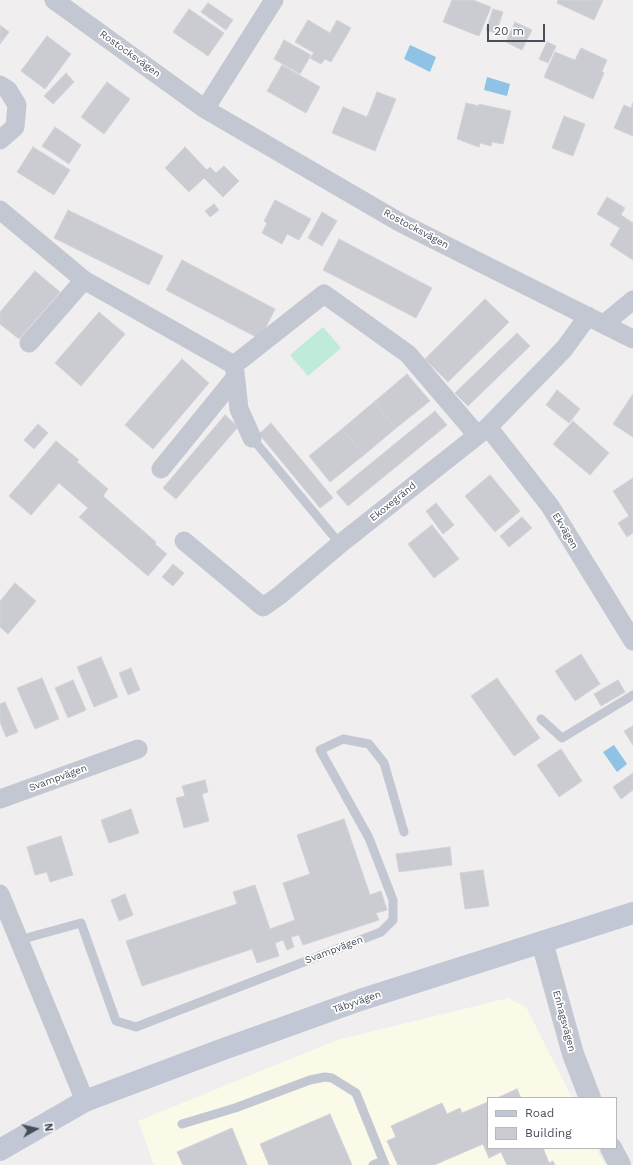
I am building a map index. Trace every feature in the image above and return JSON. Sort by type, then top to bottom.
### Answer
[{"type":"main road","name":"Täbyvägen","points":[[0,1150],[85,1101],[360,1000],[633,913]]},
{"type":"street","name":"Rostocksvägen","points":[[54,0],[205,109],[401,223],[633,339]]},
{"type":"street","points":[[205,109],[274,0]]},
{"type":"street","points":[[0,85],[8,90],[17,105],[15,127],[0,140]]},
{"type":"street","points":[[0,210],[84,280],[234,372]]},
{"type":"street","points":[[29,343],[84,280]]},
{"type":"street","name":"Ekvägen","points":[[234,372],[324,294],[408,354],[483,431],[550,506],[633,641]]},
{"type":"street","name":"Ekoxegränd","points":[[184,540],[263,607],[280,595],[340,544],[483,431],[564,349],[596,320],[633,300]]},
{"type":"street","points":[[234,372],[239,409],[252,438]]},
{"type":"street","points":[[161,469],[234,372]]},
{"type":"street","name":"Svampvägen","points":[[0,799],[138,749]]},
{"type":"street","points":[[0,894],[85,1101]]},
{"type":"street","name":"Enhagsvägen","points":[[542,942],[573,1054],[590,1097]]},
{"type":"street","points":[[612,1149],[620,1165]]},
{"type":"lane","points":[[252,438],[340,544]]},
{"type":"lane","points":[[541,719],[562,738],[633,695]]},
{"type":"lane","name":"Svampvägen","points":[[19,940],[81,924],[116,1021],[136,1028],[381,932],[394,920],[393,900],[369,838],[320,750],[343,739],[369,744],[384,763],[404,832]]},
{"type":"lane","points":[[182,1124],[235,1108],[316,1078],[332,1078],[356,1093],[384,1163],[373,1165]]},
{"type":"shaded area","points":[[508,998],[526,1007],[571,1097],[487,1097],[487,1149],[597,1149],[605,1165],[154,1165],[138,1121],[337,1040]]},
{"type":"green space","points":[[323,327],[341,348],[308,376],[290,355]]},
{"type":"water","points":[[410,45],[436,57],[430,72],[404,59]]},
{"type":"water","points":[[487,77],[510,84],[507,96],[484,90]]},
{"type":"water","points":[[614,745],[627,764],[617,772],[603,752]]},
{"type":"building","points":[[452,0],[473,0],[491,7],[479,36],[443,22]]},
{"type":"building","points":[[558,0],[603,0],[594,20],[557,3]]},
{"type":"building","points":[[208,3],[233,20],[226,30],[201,12]]},
{"type":"building","points":[[189,9],[224,33],[208,56],[173,32]]},
{"type":"building","points":[[493,9],[503,12],[496,33],[486,30]]},
{"type":"building","points":[[308,20],[330,33],[337,20],[351,28],[331,62],[325,59],[321,64],[310,58],[314,53],[295,42]]},
{"type":"building","points":[[515,22],[532,30],[522,50],[506,42]]},
{"type":"building","points":[[0,25],[9,32],[0,44]]},
{"type":"building","points":[[47,36],[71,54],[45,89],[21,71]]},
{"type":"building","points":[[284,40],[311,55],[300,74],[274,59]]},
{"type":"building","points":[[547,42],[556,46],[548,63],[539,59]]},
{"type":"building","points":[[581,48],[607,60],[602,71],[604,73],[593,99],[544,77],[555,52],[575,60]]},
{"type":"building","points":[[282,65],[320,87],[306,113],[267,91]]},
{"type":"building","points":[[66,73],[74,82],[53,104],[44,96]]},
{"type":"building","points":[[107,82],[130,99],[104,134],[81,117]]},
{"type":"building","points":[[377,92],[396,99],[375,151],[332,133],[343,107],[367,117]]},
{"type":"building","points":[[466,103],[479,106],[479,104],[511,111],[503,144],[492,142],[491,146],[480,143],[479,147],[457,139]]},
{"type":"building","points":[[633,103],[633,136],[614,128],[624,105],[631,108]]},
{"type":"building","points":[[564,116],[585,124],[573,156],[552,148]]},
{"type":"building","points":[[55,127],[81,145],[69,164],[42,146]]},
{"type":"building","points":[[33,147],[70,170],[54,195],[17,172]]},
{"type":"building","points":[[185,147],[207,170],[210,167],[216,173],[224,166],[239,181],[223,197],[204,178],[189,192],[165,168]]},
{"type":"building","points":[[607,197],[625,208],[621,215],[633,223],[633,260],[610,245],[620,228],[597,214]]},
{"type":"building","points":[[275,200],[311,219],[299,240],[287,234],[282,244],[262,233],[267,223],[264,221]]},
{"type":"building","points":[[214,204],[219,210],[210,217],[205,211]]},
{"type":"building","points":[[68,210],[163,256],[149,285],[54,238]]},
{"type":"building","points":[[322,212],[337,221],[322,246],[308,238]]},
{"type":"building","points":[[339,239],[432,288],[416,318],[323,270]]},
{"type":"building","points":[[182,260],[275,309],[260,339],[166,290]]},
{"type":"building","points":[[35,271],[60,292],[19,339],[0,324],[0,312]]},
{"type":"building","points":[[485,299],[509,322],[448,382],[425,359]]},
{"type":"building","points":[[99,312],[125,334],[81,386],[55,363]]},
{"type":"building","points":[[517,333],[530,346],[468,406],[455,393]]},
{"type":"building","points":[[182,359],[209,383],[153,449],[125,425]]},
{"type":"building","points":[[407,374],[430,401],[396,428],[374,402]]},
{"type":"building","points":[[557,390],[580,409],[569,423],[546,405]]},
{"type":"building","points":[[633,394],[633,437],[613,424]]},
{"type":"building","points":[[374,402],[396,428],[364,455],[342,429]]},
{"type":"building","points":[[435,411],[447,425],[348,506],[336,492]]},
{"type":"building","points":[[225,415],[238,427],[176,499],[163,488]]},
{"type":"building","points":[[573,421],[609,453],[590,475],[553,444]]},
{"type":"building","points":[[271,423],[333,498],[320,508],[259,434]]},
{"type":"building","points":[[38,424],[48,433],[34,449],[24,440]]},
{"type":"building","points":[[342,429],[364,455],[330,482],[309,456]]},
{"type":"building","points":[[56,441],[79,460],[77,462],[108,489],[103,496],[156,542],[155,544],[167,554],[148,576],[79,517],[88,508],[59,483],[31,515],[9,496]]},
{"type":"building","points":[[490,475],[520,511],[495,532],[465,496]]},
{"type":"building","points":[[633,478],[633,533],[627,537],[618,523],[629,516],[613,491]]},
{"type":"building","points":[[436,503],[454,525],[443,534],[426,511]]},
{"type":"building","points":[[522,517],[532,528],[509,547],[500,536]]},
{"type":"building","points":[[432,525],[459,559],[434,578],[408,544]]},
{"type":"building","points":[[173,564],[184,573],[173,586],[162,577]]},
{"type":"building","points":[[15,583],[36,601],[8,634],[0,627],[0,601]]},
{"type":"building","points":[[581,654],[600,684],[575,701],[555,671]]},
{"type":"building","points":[[101,657],[118,697],[94,707],[77,667]]},
{"type":"building","points":[[131,668],[140,690],[128,695],[119,673]]},
{"type":"building","points":[[42,678],[59,719],[35,729],[17,688]]},
{"type":"building","points":[[497,678],[540,738],[514,756],[471,696]]},
{"type":"building","points":[[73,680],[86,710],[68,718],[55,688]]},
{"type":"building","points":[[618,680],[625,692],[601,706],[594,694]]},
{"type":"building","points":[[5,702],[18,732],[6,737],[0,722],[0,704]]},
{"type":"building","points":[[633,726],[633,745],[624,731]]},
{"type":"building","points":[[561,749],[582,781],[559,797],[537,765]]},
{"type":"building","points":[[633,773],[633,790],[621,799],[613,787]]},
{"type":"building","points":[[205,780],[208,792],[202,794],[209,821],[184,828],[176,798],[185,796],[182,786]]},
{"type":"building","points":[[131,809],[139,833],[109,843],[101,820]]},
{"type":"building","points":[[344,819],[370,895],[381,891],[387,910],[376,913],[379,920],[303,945],[299,935],[291,937],[294,947],[287,950],[283,940],[275,943],[279,956],[257,963],[252,949],[142,986],[126,941],[237,904],[233,892],[255,885],[270,929],[295,920],[283,883],[310,874],[297,835]]},
{"type":"building","points":[[61,836],[73,875],[50,882],[47,872],[35,875],[27,847]]},
{"type":"building","points":[[450,847],[452,865],[399,872],[396,854]]},
{"type":"building","points":[[483,870],[489,906],[465,909],[460,873]]},
{"type":"building","points":[[125,894],[133,915],[119,921],[111,900]]},
{"type":"building","points":[[517,1089],[521,1097],[499,1097]]},
{"type":"building","points":[[487,1102],[487,1149],[543,1149],[549,1163],[553,1161],[555,1165],[507,1165],[501,1152],[489,1158],[483,1144],[434,1165],[398,1165],[387,1141],[396,1137],[391,1126],[442,1103],[447,1114],[460,1108],[462,1113]]},
{"type":"building","points":[[330,1114],[352,1165],[269,1165],[260,1144]]},
{"type":"building","points":[[232,1128],[247,1165],[183,1165],[177,1152]]}]
